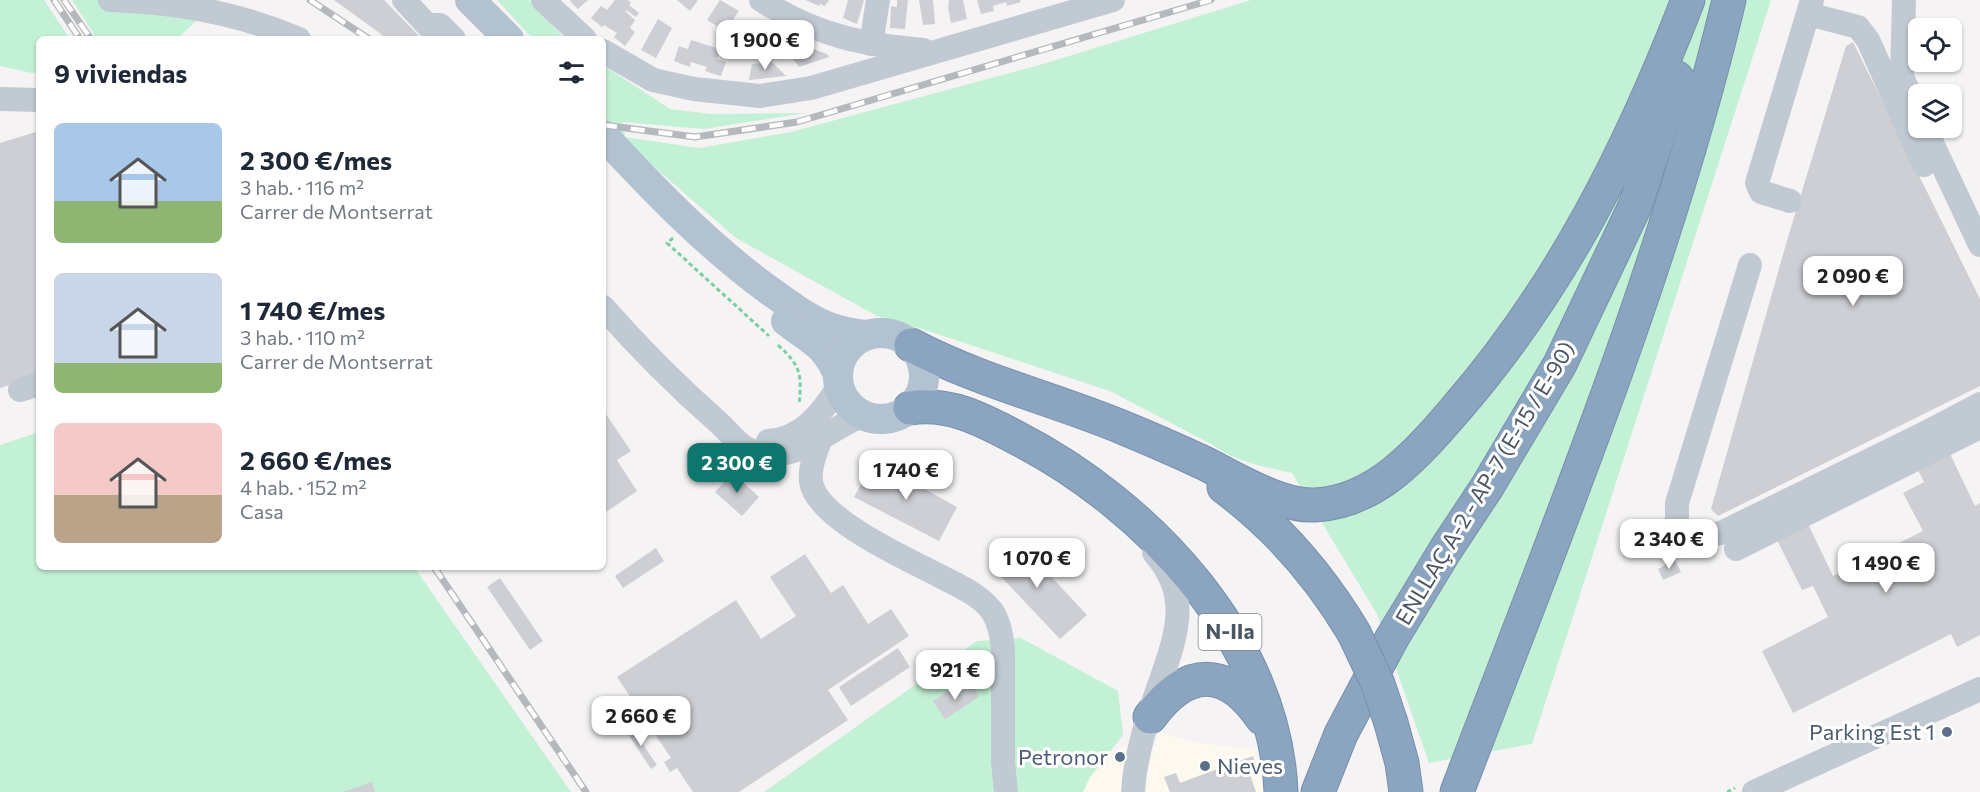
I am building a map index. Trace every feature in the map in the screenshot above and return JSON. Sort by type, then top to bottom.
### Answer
[{"type":"highway","points":[[911,345],[965,371],[1045,398],[1136,433],[1282,500],[1314,506],[1348,499],[1385,481],[1426,444],[1480,381],[1544,293],[1585,225],[1623,152],[1657,78],[1688,0]]},
{"type":"highway","name":"ENLLAÇ A-2 - AP-7 (E-15 / E-90)","points":[[1318,792],[1341,734],[1392,638],[1487,487],[1560,364],[1635,206],[1689,42],[1700,0]]},
{"type":"highway","points":[[1457,792],[1620,363],[1673,199],[1729,0]]},
{"type":"highway","name":"N-IIa","points":[[910,408],[927,405],[951,409],[1003,430],[1039,449],[1076,473],[1118,505],[1145,528],[1177,561],[1219,614],[1253,677],[1274,736],[1281,792]]},
{"type":"highway","points":[[1136,433],[1245,502],[1292,547],[1323,586],[1354,633],[1378,684],[1391,723],[1406,792]]},
{"type":"highway","points":[[1150,717],[1161,702],[1177,689],[1199,680],[1210,679],[1233,686],[1244,694],[1274,736]]},
{"type":"main road","points":[[449,0],[482,36]]},
{"type":"main road","points":[[470,0],[506,36]]},
{"type":"main road","points":[[606,138],[688,223],[752,278],[813,320],[832,328],[868,335],[891,334],[911,345],[919,354],[924,377],[918,399],[910,408]]},
{"type":"main road","points":[[606,165],[663,223],[701,256],[826,352],[846,400],[852,408],[864,415]]},
{"type":"main road","points":[[839,380],[840,364],[850,345],[868,335]]},
{"type":"main road","name":"N-IIa","points":[[864,415],[881,419],[891,418],[910,408]]},
{"type":"street","points":[[110,0],[143,1],[201,8],[254,22],[291,36]]},
{"type":"street","points":[[404,0],[427,25],[440,25],[451,36]]},
{"type":"street","points":[[543,0],[582,36]]},
{"type":"street","points":[[761,0],[781,14],[828,33],[871,44],[938,51]]},
{"type":"street","points":[[871,44],[879,0]]},
{"type":"street","points":[[606,53],[653,80],[694,89],[760,96],[811,88],[1113,0]]},
{"type":"street","points":[[1904,0],[1902,77],[1908,90]]},
{"type":"street","points":[[1790,201],[1761,192],[1757,183],[1810,7],[1858,27],[1863,33],[1924,165]]},
{"type":"street","points":[[828,33],[845,45],[851,55],[846,74],[841,79]]},
{"type":"street","points":[[0,99],[36,100]]},
{"type":"street","points":[[1930,138],[1980,245]]},
{"type":"street","points":[[1750,265],[1677,504],[1677,527],[1694,536],[1721,533],[1980,404]]},
{"type":"street","points":[[606,310],[654,362],[745,448],[758,454],[779,454],[806,446],[864,415]]},
{"type":"street","points":[[735,437],[763,441],[777,440],[797,432],[813,421],[827,406],[839,380]]},
{"type":"street","points":[[1736,549],[1980,427]]},
{"type":"street","points":[[821,438],[811,464],[811,483],[816,496],[836,518],[871,540],[966,590],[987,604],[995,616],[1002,637],[1003,650],[1003,762],[1006,792]]},
{"type":"street","points":[[1118,505],[1125,520],[1159,558],[1169,576],[1179,609],[1176,634],[1134,772],[1132,792]]},
{"type":"street","points":[[1754,792],[1980,689]]},
{"type":"shaded area","name":"Nieves","points":[[1159,732],[1197,743],[1254,749],[1264,775],[1265,792],[1145,792],[1147,773]]},
{"type":"shaded area","name":"Petronor","points":[[1129,743],[1123,772],[1122,792],[1083,792],[1090,777]]},
{"type":"green space","points":[[0,0],[44,0],[68,36],[36,36],[36,72],[0,66]]},
{"type":"green space","points":[[72,0],[218,0],[180,36],[95,36]]},
{"type":"green space","points":[[497,0],[529,0],[562,36],[530,36]]},
{"type":"green space","points":[[1251,0],[1771,0],[1532,744],[1429,763],[1377,614],[1292,473],[1232,456],[1110,391],[877,316],[736,238],[622,139],[606,119],[606,67],[670,109],[710,114],[806,113],[703,129],[623,122],[625,137],[699,148],[791,132],[1043,64]]},
{"type":"green space","points":[[36,433],[36,570],[416,570],[571,792],[0,792],[0,445]]},
{"type":"green space","points":[[1021,638],[1118,691],[1123,735],[1090,777],[1083,792],[764,792],[977,641]]},
{"type":"building","points":[[334,0],[384,0],[419,36],[384,36]]},
{"type":"building","points":[[571,0],[588,0],[578,9]]},
{"type":"building","points":[[615,0],[628,0],[631,3],[629,5],[639,13],[636,17],[625,11],[635,20],[630,28],[635,32],[625,46],[614,37],[617,33],[604,25],[602,27],[591,18],[601,6],[607,10]]},
{"type":"building","points":[[677,0],[698,0],[690,11]]},
{"type":"building","points":[[720,0],[739,11],[725,31],[707,20]]},
{"type":"building","points":[[805,0],[829,0],[825,6],[820,4],[819,6]]},
{"type":"building","points":[[848,0],[864,0],[857,24],[843,18]]},
{"type":"building","points":[[897,0],[908,0],[905,29],[890,28],[891,6],[897,7]]},
{"type":"building","points":[[919,0],[933,0],[935,24],[923,25]]},
{"type":"building","points":[[949,0],[963,0],[967,19],[951,23]]},
{"type":"building","points":[[977,0],[1020,0],[1021,2],[1007,6],[1006,2],[993,6],[994,11],[981,14]]},
{"type":"building","points":[[658,19],[672,28],[656,58],[641,50]]},
{"type":"building","points":[[752,23],[783,35],[779,49],[743,38],[746,28],[750,30]]},
{"type":"building","points":[[691,40],[720,49],[717,59],[726,62],[721,76],[705,71],[707,67],[691,62],[690,67],[674,61],[679,46],[688,49]]},
{"type":"building","points":[[1853,42],[1980,299],[1980,386],[1718,516],[1711,509],[1786,244],[1846,46]]},
{"type":"building","points":[[797,43],[827,54],[829,57],[799,67],[791,56]]},
{"type":"building","points":[[772,62],[786,76],[749,80],[752,64]]},
{"type":"building","points":[[36,132],[36,377],[0,388],[0,143]]},
{"type":"building","points":[[606,414],[631,451],[617,460],[637,491],[606,512]]},
{"type":"building","points":[[1950,454],[1975,506],[1980,503],[1980,635],[1957,647],[1951,634],[1793,713],[1762,651],[1828,617],[1813,586],[1802,590],[1776,538],[1807,522],[1833,576],[1923,531],[1903,493],[1924,482],[1918,470]]},
{"type":"building","points":[[874,461],[957,507],[939,541],[854,497]]},
{"type":"building","points":[[733,473],[759,497],[742,516],[715,492]]},
{"type":"building","points":[[1015,538],[1087,615],[1060,639],[988,563]]},
{"type":"building","points":[[656,548],[664,561],[623,588],[615,576]]},
{"type":"building","points":[[805,554],[831,593],[843,585],[868,624],[891,609],[909,636],[828,690],[848,720],[739,792],[693,792],[677,768],[670,772],[664,762],[671,758],[647,722],[635,730],[631,724],[643,716],[617,677],[736,600],[761,639],[796,616],[770,577]]},
{"type":"building","points":[[1675,560],[1681,572],[1663,580],[1658,569]]},
{"type":"building","points":[[500,578],[543,641],[530,650],[487,587]]},
{"type":"building","points":[[898,648],[910,667],[851,706],[839,687]]},
{"type":"building","points":[[972,685],[979,697],[945,719],[933,701],[951,689],[955,695]]},
{"type":"building","points":[[629,724],[657,765],[651,769],[624,728]]},
{"type":"building","points":[[1253,756],[1256,766],[1248,769],[1256,792],[1170,792],[1164,777],[1176,773],[1180,783]]},
{"type":"building","points":[[372,782],[375,792],[343,792]]},
{"type":"railway","points":[[54,0],[78,36]]},
{"type":"railway","points":[[64,0],[89,36]]},
{"type":"railway","points":[[310,0],[364,36]]},
{"type":"railway","points":[[606,125],[695,137],[797,122],[1211,0]]},
{"type":"railway","points":[[436,570],[586,792]]},
{"type":"place","name":"Parking Est 1","points":[[1947,732]]},
{"type":"place","name":"Petronor","points":[[1120,757]]},
{"type":"place","name":"Nieves","points":[[1205,766]]}]
